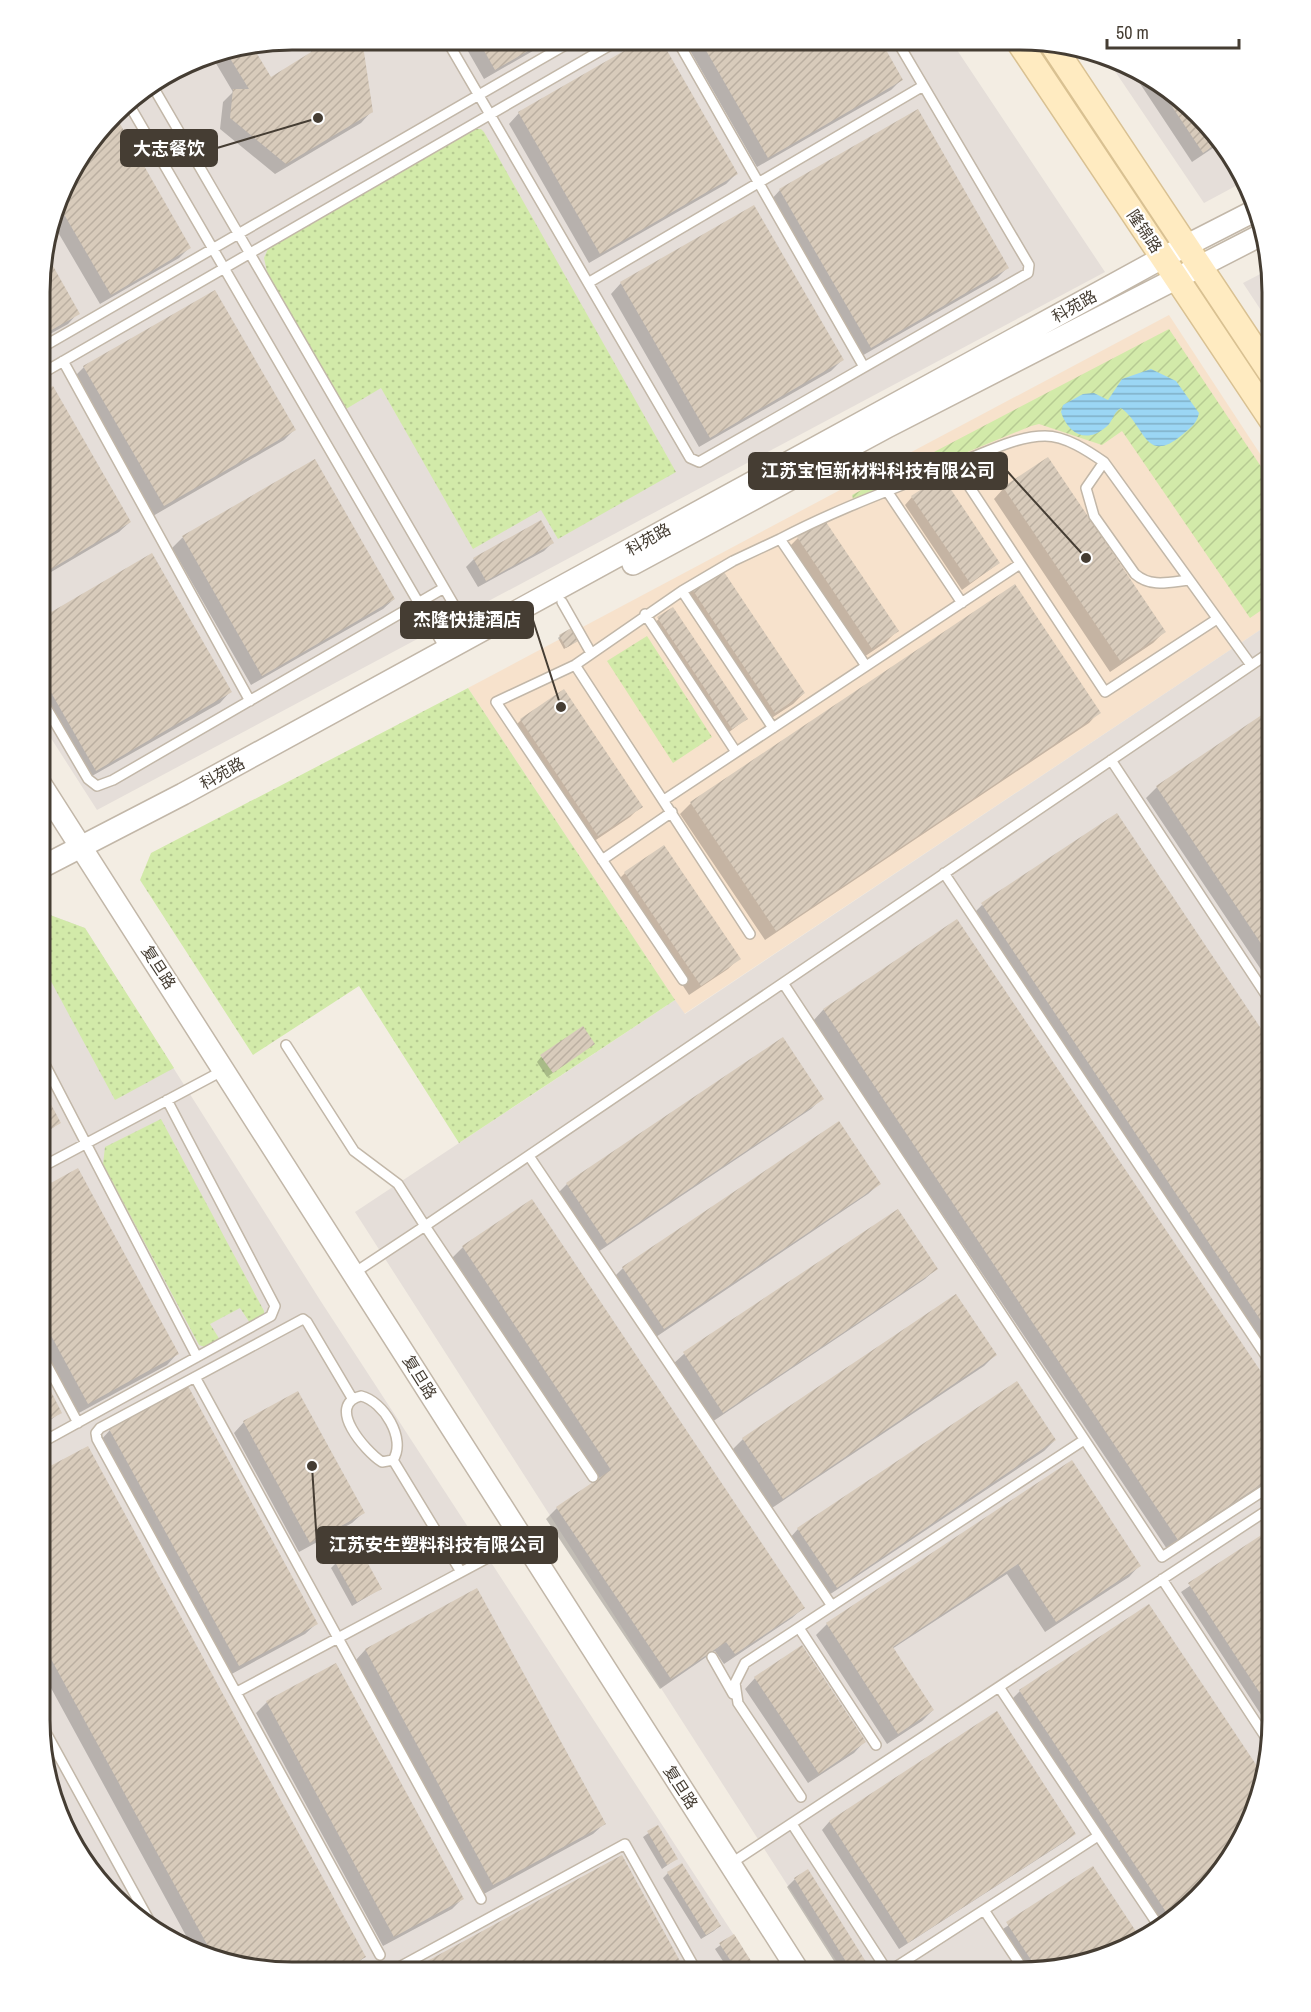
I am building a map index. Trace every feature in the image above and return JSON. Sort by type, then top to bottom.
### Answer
[{"type":"main road","name":"隆锦路","points":[[1024,50],[1262,406]]},
{"type":"main road","name":"隆锦路","points":[[1058,53],[1262,360]]},
{"type":"street","name":"科苑路","points":[[50,876],[85,852],[471,636],[1162,258],[1249,214]]},
{"type":"street","name":"科苑路","points":[[50,864],[85,852],[562,602],[888,427],[1255,238]]},
{"type":"street","name":"复旦路","points":[[50,798],[793,1962]]},
{"type":"lane","points":[[452,50],[690,458],[699,462],[1028,273],[1029,265],[902,50]]},
{"type":"lane","points":[[50,343],[557,50]]},
{"type":"lane","points":[[50,369],[601,50]]},
{"type":"lane","points":[[683,50],[864,367]]},
{"type":"lane","points":[[588,283],[923,86]]},
{"type":"lane","points":[[155,91],[471,636]]},
{"type":"lane","points":[[132,110],[446,650]]},
{"type":"lane","points":[[63,361],[250,701]]},
{"type":"lane","points":[[683,980],[495,702],[575,665],[645,614],[733,561],[827,515],[887,491],[1019,440],[1047,436],[1080,447],[1104,462],[1251,665]]},
{"type":"lane","points":[[1104,462],[1086,488],[1088,505],[1135,574],[1143,581],[1153,584],[1189,580]]},
{"type":"lane","points":[[955,465],[1105,692],[1217,619]]},
{"type":"lane","points":[[887,491],[962,603]]},
{"type":"lane","points":[[780,539],[866,666]]},
{"type":"lane","points":[[664,800],[1020,564]]},
{"type":"lane","points":[[50,714],[88,779],[97,786],[113,780],[444,588]]},
{"type":"lane","points":[[682,591],[773,728]]},
{"type":"lane","points":[[562,602],[591,653]]},
{"type":"lane","points":[[645,614],[736,752]]},
{"type":"lane","points":[[354,1274],[1262,658]]},
{"type":"lane","points":[[575,665],[750,934]]},
{"type":"lane","points":[[1111,760],[1262,990]]},
{"type":"lane","points":[[602,860],[672,813]]},
{"type":"lane","points":[[944,873],[1262,1350]]},
{"type":"lane","points":[[783,983],[1162,1557],[1262,1492]]},
{"type":"lane","points":[[286,1045],[354,1151],[398,1184],[592,1477]]},
{"type":"lane","points":[[50,1163],[224,1070]]},
{"type":"lane","points":[[50,1074],[197,1357]]},
{"type":"lane","points":[[50,1438],[271,1316],[274,1306],[167,1100]]},
{"type":"lane","points":[[529,1156],[831,1606]]},
{"type":"lane","points":[[352,1398],[307,1322],[303,1319],[100,1428],[96,1433],[97,1439],[380,1955]]},
{"type":"lane","points":[[50,1371],[78,1423]]},
{"type":"lane","points":[[195,1377],[481,1899]]},
{"type":"lane","points":[[361,1396],[369,1398],[390,1422],[398,1442],[398,1452],[393,1460],[382,1462],[372,1456],[357,1439],[347,1417],[347,1404],[352,1398],[361,1396]]},
{"type":"lane","points":[[738,1703],[735,1683],[745,1663],[1084,1440]]},
{"type":"lane","points":[[393,1460],[461,1572]]},
{"type":"lane","points":[[730,1864],[1262,1514]]},
{"type":"lane","points":[[237,1692],[523,1539]]},
{"type":"lane","points":[[1162,1579],[1261,1731]]},
{"type":"lane","points":[[799,1628],[876,1745]]},
{"type":"lane","points":[[712,1657],[738,1703],[801,1797]]},
{"type":"lane","points":[[999,1687],[1155,1921]]},
{"type":"lane","points":[[51,1741],[145,1913]]},
{"type":"lane","points":[[792,1824],[882,1962]]},
{"type":"lane","points":[[903,1962],[1098,1836]]},
{"type":"lane","points":[[409,1962],[625,1844],[691,1962]]},
{"type":"lane","points":[[984,1910],[1018,1962]]},
{"type":"shaded area","points":[[276,50],[957,50],[1105,272],[97,810],[50,737],[50,276],[58,229],[74,185],[90,157],[120,120],[157,90],[185,74],[229,58]]},
{"type":"shaded area","points":[[1113,68],[1154,90],[1167,100],[1191,120],[1221,157],[1237,185],[1204,203]]},
{"type":"shaded area","points":[[1261,274],[1262,312],[1243,283]]},
{"type":"shaded area","points":[[1169,315],[1262,457],[1262,629],[684,1014],[468,688]]},
{"type":"shaded area","points":[[1262,629],[1261,1736],[1257,1767],[1249,1798],[1237,1827],[1221,1855],[1191,1892],[1154,1922],[1126,1938],[1082,1954],[1035,1962],[837,1962],[355,1212],[675,1000],[685,1014]]},
{"type":"shaded area","points":[[50,915],[85,928],[320,1300],[751,1962],[276,1962],[245,1958],[199,1944],[157,1922],[120,1892],[90,1855],[74,1827],[62,1798],[54,1767],[50,1736]]},
{"type":"green space","points":[[474,129],[481,129],[484,132],[676,472],[558,539],[541,510],[473,549],[381,388],[346,409],[268,276],[264,258],[271,242]]},
{"type":"green space","points":[[1169,329],[1262,468],[1262,610],[1250,618],[1122,431],[1102,445],[1039,424],[853,499],[852,495]]},
{"type":"green space","points":[[647,636],[712,737],[673,763],[607,661]]},
{"type":"green space","points":[[468,688],[675,1000],[459,1143],[359,986],[253,1055],[140,880],[151,853]]},
{"type":"green space","points":[[50,915],[85,928],[174,1068],[115,1100],[50,980]]},
{"type":"green space","points":[[161,1119],[264,1311],[264,1314],[250,1323],[240,1308],[210,1324],[220,1340],[205,1347],[199,1345],[103,1164],[105,1147]]},
{"type":"water","points":[[1151,369],[1176,381],[1199,413],[1193,425],[1170,443],[1160,446],[1153,445],[1121,408],[1108,425],[1092,435],[1085,436],[1073,431],[1064,420],[1061,412],[1063,405],[1083,394],[1094,393],[1108,400],[1122,379]]},
{"type":"building","points":[[314,50],[364,50],[373,112],[286,164],[230,118],[233,89],[249,89],[230,58],[256,52],[271,77]]},
{"type":"building","points":[[484,50],[530,50],[495,70]]},
{"type":"building","points":[[626,50],[667,50],[738,174],[600,254],[518,112]]},
{"type":"building","points":[[706,50],[886,50],[903,80],[768,158]]},
{"type":"building","points":[[1168,101],[1191,120],[1213,146],[1203,153]]},
{"type":"building","points":[[918,109],[1009,268],[871,348],[779,189]]},
{"type":"building","points":[[119,122],[191,248],[111,295],[63,212],[74,185],[90,157]]},
{"type":"building","points":[[754,205],[844,360],[710,438],[620,282]]},
{"type":"building","points":[[52,263],[80,314],[50,331]]},
{"type":"building","points":[[215,290],[296,430],[164,506],[83,366]]},
{"type":"building","points":[[53,386],[131,522],[50,570],[50,388]]},
{"type":"building","points":[[1048,457],[1166,632],[1121,662],[1003,487]]},
{"type":"building","points":[[315,459],[395,599],[262,676],[182,536]]},
{"type":"building","points":[[942,476],[1000,563],[970,583],[911,496]]},
{"type":"building","points":[[824,519],[899,631],[872,649],[797,537]]},
{"type":"building","points":[[541,520],[554,543],[486,581],[473,558]]},
{"type":"building","points":[[152,553],[232,692],[96,771],[50,691],[50,613]]},
{"type":"building","points":[[722,569],[805,693],[775,713],[692,589]]},
{"type":"building","points":[[1015,584],[1101,713],[776,931],[690,802]]},
{"type":"building","points":[[673,607],[748,719],[732,729],[657,617]]},
{"type":"building","points":[[573,627],[580,640],[566,648],[559,635]]},
{"type":"building","points":[[564,689],[643,807],[598,836],[520,719]]},
{"type":"building","points":[[1262,715],[1262,945],[1156,786]]},
{"type":"building","points":[[1117,813],[1262,1030],[1262,1322],[981,903]]},
{"type":"building","points":[[664,845],[741,959],[701,986],[624,872]]},
{"type":"building","points":[[957,919],[1262,1373],[1262,1484],[1178,1540],[823,1009]]},
{"type":"building","points":[[583,1026],[595,1044],[553,1073],[540,1055]]},
{"type":"building","points":[[783,1037],[824,1099],[607,1244],[566,1183]]},
{"type":"building","points":[[50,1103],[61,1123],[50,1129]]},
{"type":"building","points":[[839,1121],[881,1184],[664,1329],[622,1267]]},
{"type":"building","points":[[78,1168],[179,1354],[88,1404],[50,1334],[50,1183]]},
{"type":"building","points":[[532,1199],[805,1608],[735,1654],[726,1642],[671,1679],[556,1507],[611,1470],[462,1246]]},
{"type":"building","points":[[898,1209],[938,1269],[723,1413],[683,1352]]},
{"type":"building","points":[[956,1294],[997,1355],[783,1499],[742,1438]]},
{"type":"building","points":[[1017,1381],[1056,1440],[837,1588],[797,1528]]},
{"type":"building","points":[[188,1386],[318,1624],[239,1666],[109,1429]]},
{"type":"building","points":[[50,1390],[62,1413],[50,1419]]},
{"type":"building","points":[[298,1391],[365,1513],[310,1543],[243,1421]]},
{"type":"building","points":[[88,1446],[366,1957],[357,1962],[276,1962],[245,1958],[209,1948],[50,1657],[50,1466]]},
{"type":"building","points":[[1072,1460],[1141,1566],[1056,1622],[1018,1564],[893,1647],[934,1710],[898,1734],[826,1623]]},
{"type":"building","points":[[1262,1535],[1262,1696],[1188,1583]]},
{"type":"building","points":[[360,1549],[382,1589],[357,1602],[335,1562]]},
{"type":"building","points":[[477,1588],[606,1824],[493,1885],[365,1649]]},
{"type":"building","points":[[1149,1604],[1257,1766],[1243,1813],[1221,1855],[1191,1892],[1166,1912],[1019,1690]]},
{"type":"building","points":[[802,1645],[866,1742],[819,1774],[754,1677]]},
{"type":"building","points":[[336,1663],[464,1899],[394,1937],[266,1701]]},
{"type":"building","points":[[997,1711],[1076,1834],[908,1943],[829,1821]]},
{"type":"building","points":[[658,1825],[678,1859],[667,1865],[647,1831]]},
{"type":"building","points":[[622,1855],[681,1962],[426,1962]]},
{"type":"building","points":[[682,1863],[721,1926],[706,1935],[667,1872]]},
{"type":"building","points":[[1093,1866],[1136,1932],[1097,1950],[1066,1958],[1032,1962],[1006,1922]]},
{"type":"building","points":[[808,1869],[866,1962],[846,1962],[794,1878]]},
{"type":"building","points":[[734,1934],[752,1962],[731,1962],[719,1943]]},
{"type":"place","name":"大志餐饮","points":[[318,118]]},
{"type":"place","name":"江苏宝恒新材料科技有限公司","points":[[1086,558]]},
{"type":"place","name":"杰隆快捷酒店","points":[[561,707]]},
{"type":"place","name":"江苏安生塑料科技有限公司","points":[[312,1466]]}]
